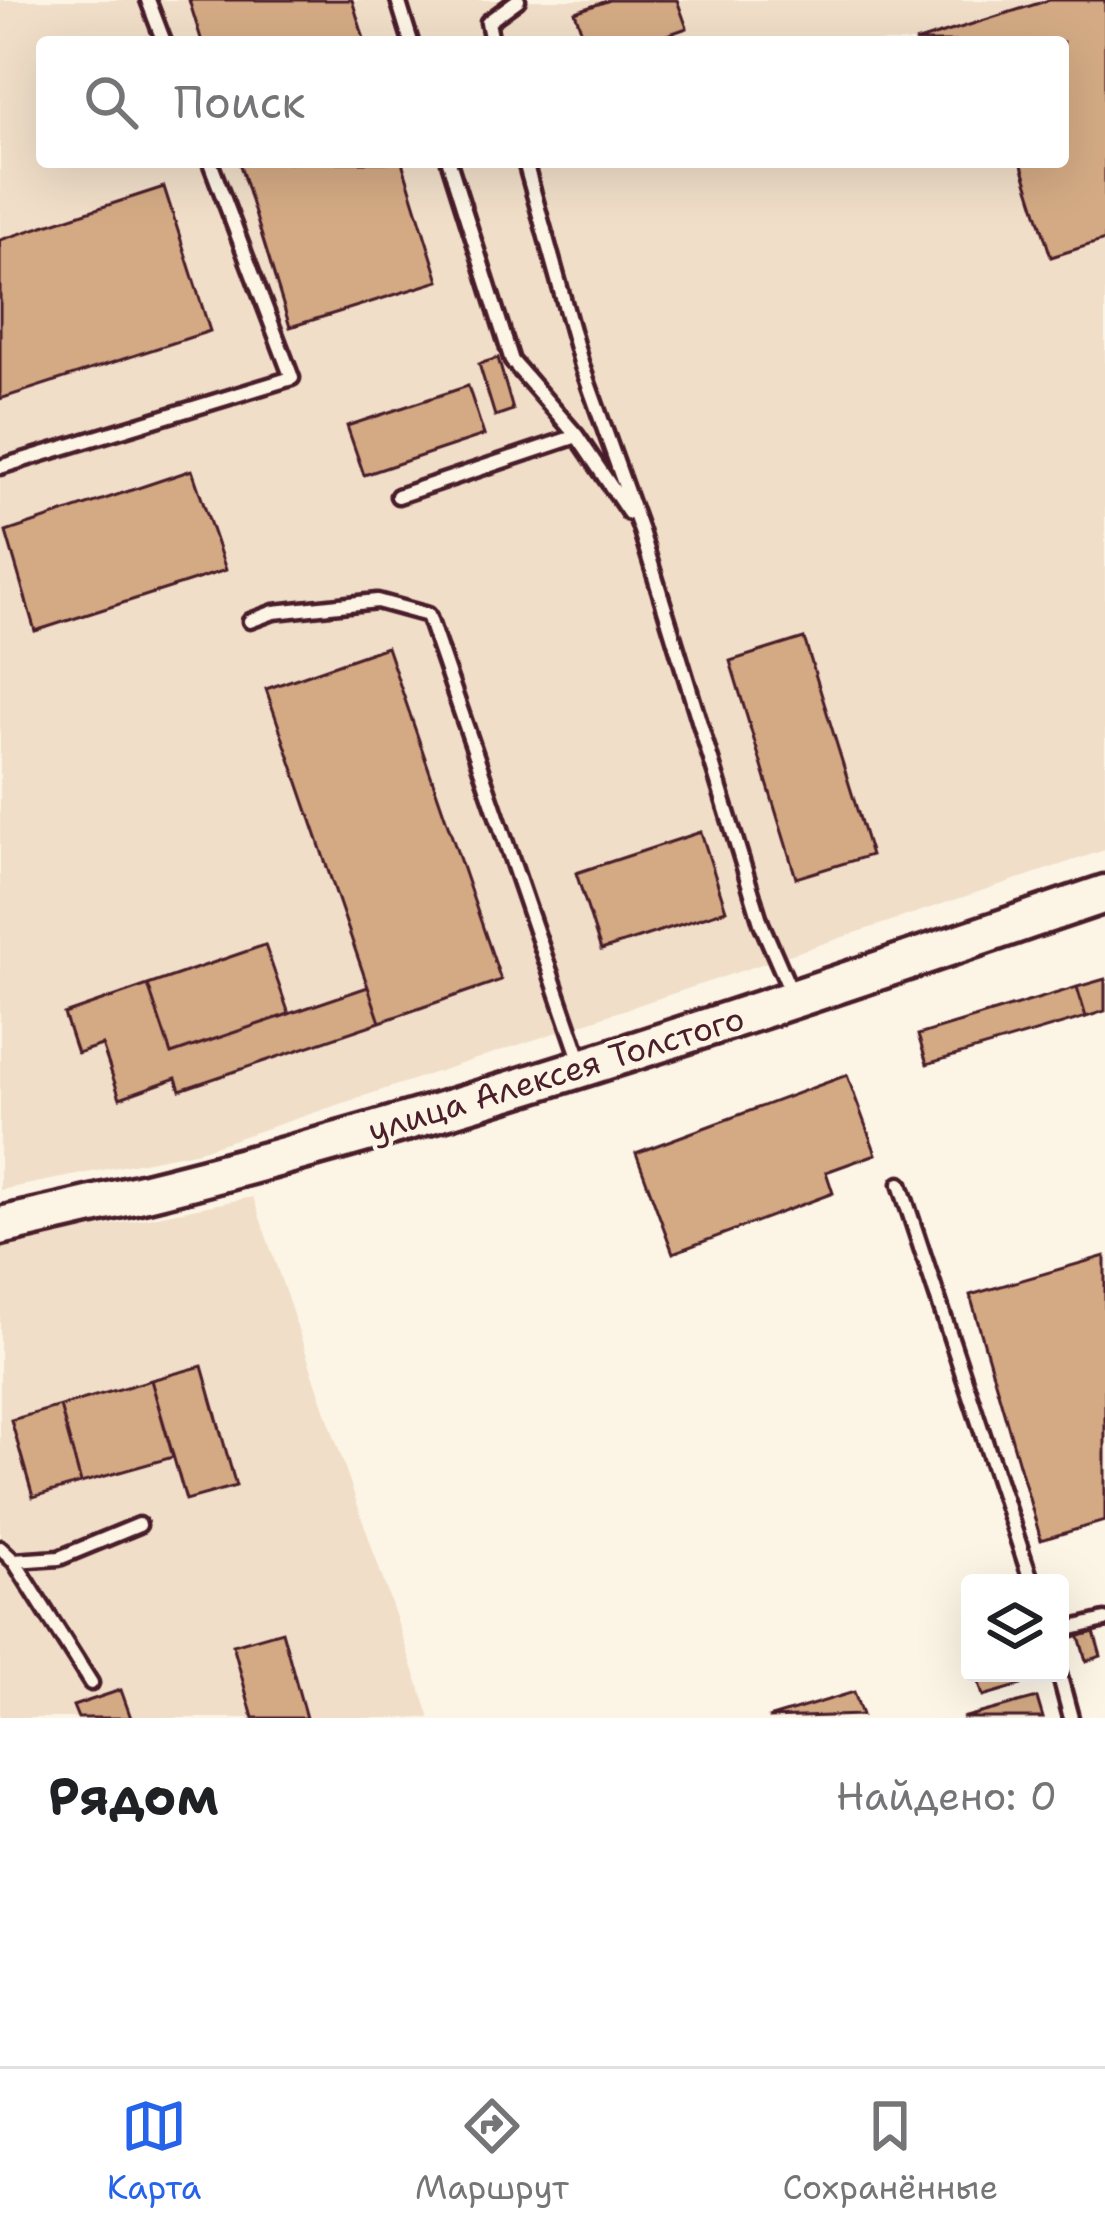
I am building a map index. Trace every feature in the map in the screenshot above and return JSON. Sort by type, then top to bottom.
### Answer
[{"type":"street","name":"улица Алексея Толстого","points":[[0,1226],[180,1186],[582,1066],[1105,894]]},
{"type":"lane","points":[[148,0],[162,36]]},
{"type":"lane","points":[[398,0],[409,36]]},
{"type":"lane","points":[[491,36],[488,22],[518,0]]},
{"type":"lane","points":[[0,467],[292,378],[212,168]]},
{"type":"lane","points":[[451,168],[512,361],[577,436],[641,530]]},
{"type":"lane","points":[[526,168],[582,366],[641,530],[761,923],[794,999]]},
{"type":"lane","points":[[398,496],[577,436]]},
{"type":"lane","points":[[250,621],[274,612],[377,601],[428,615],[582,1066]]},
{"type":"lane","points":[[900,1184],[1029,1574]]},
{"type":"lane","points":[[14,1562],[59,1558],[139,1525]]},
{"type":"lane","points":[[0,1548],[14,1562],[91,1683]]},
{"type":"lane","points":[[1069,1629],[1105,1619]]},
{"type":"lane","points":[[1062,1682],[1072,1718]]},
{"type":"shaded area","points":[[0,0],[1105,0],[1105,850],[199,1151],[0,1190]]},
{"type":"shaded area","points":[[253,1197],[430,1718],[0,1718],[0,1247]]},
{"type":"building","points":[[189,0],[352,0],[363,36],[200,36]]},
{"type":"building","points":[[610,0],[677,0],[687,28],[664,36],[583,36],[575,12]]},
{"type":"building","points":[[1049,0],[1105,0],[1105,240],[1051,257],[1023,168],[1069,168],[1069,36],[934,36]]},
{"type":"building","points":[[241,168],[404,168],[439,281],[290,327]]},
{"type":"building","points":[[164,187],[210,331],[0,399],[0,240]]},
{"type":"building","points":[[498,358],[513,410],[495,416],[479,364]]},
{"type":"building","points":[[468,386],[484,435],[364,475],[347,426]]},
{"type":"building","points":[[192,470],[226,570],[35,631],[6,532]]},
{"type":"building","points":[[804,638],[871,855],[796,878],[730,661]]},
{"type":"building","points":[[387,647],[501,980],[380,1022],[266,689]]},
{"type":"building","points":[[701,832],[726,910],[601,950],[576,873]]},
{"type":"building","points":[[265,945],[289,1014],[171,1054],[148,985]]},
{"type":"building","points":[[1105,979],[1105,1011],[1086,1017],[1077,987]]},
{"type":"building","points":[[148,985],[171,1054],[368,987],[380,1022],[180,1090],[176,1078],[120,1098],[102,1045],[77,1053],[64,1014]]},
{"type":"building","points":[[1077,987],[1086,1017],[927,1064],[918,1035]]},
{"type":"building","points":[[847,1075],[876,1154],[826,1172],[833,1193],[673,1253],[636,1153]]},
{"type":"building","points":[[1105,1256],[1105,1521],[1041,1540],[970,1295]]},
{"type":"building","points":[[202,1366],[236,1486],[186,1500],[151,1380]]},
{"type":"building","points":[[151,1380],[173,1457],[81,1483],[60,1406]]},
{"type":"building","points":[[60,1406],[81,1483],[33,1497],[11,1420]]},
{"type":"building","points":[[282,1631],[306,1718],[253,1718],[233,1645]]},
{"type":"building","points":[[1094,1632],[1101,1656],[1086,1661],[1079,1636]]},
{"type":"building","points":[[979,1682],[1021,1685],[983,1696]]},
{"type":"building","points":[[121,1690],[131,1718],[78,1718],[73,1706]]},
{"type":"building","points":[[854,1692],[862,1715],[768,1718]]},
{"type":"building","points":[[1037,1698],[1043,1718],[962,1718]]}]
